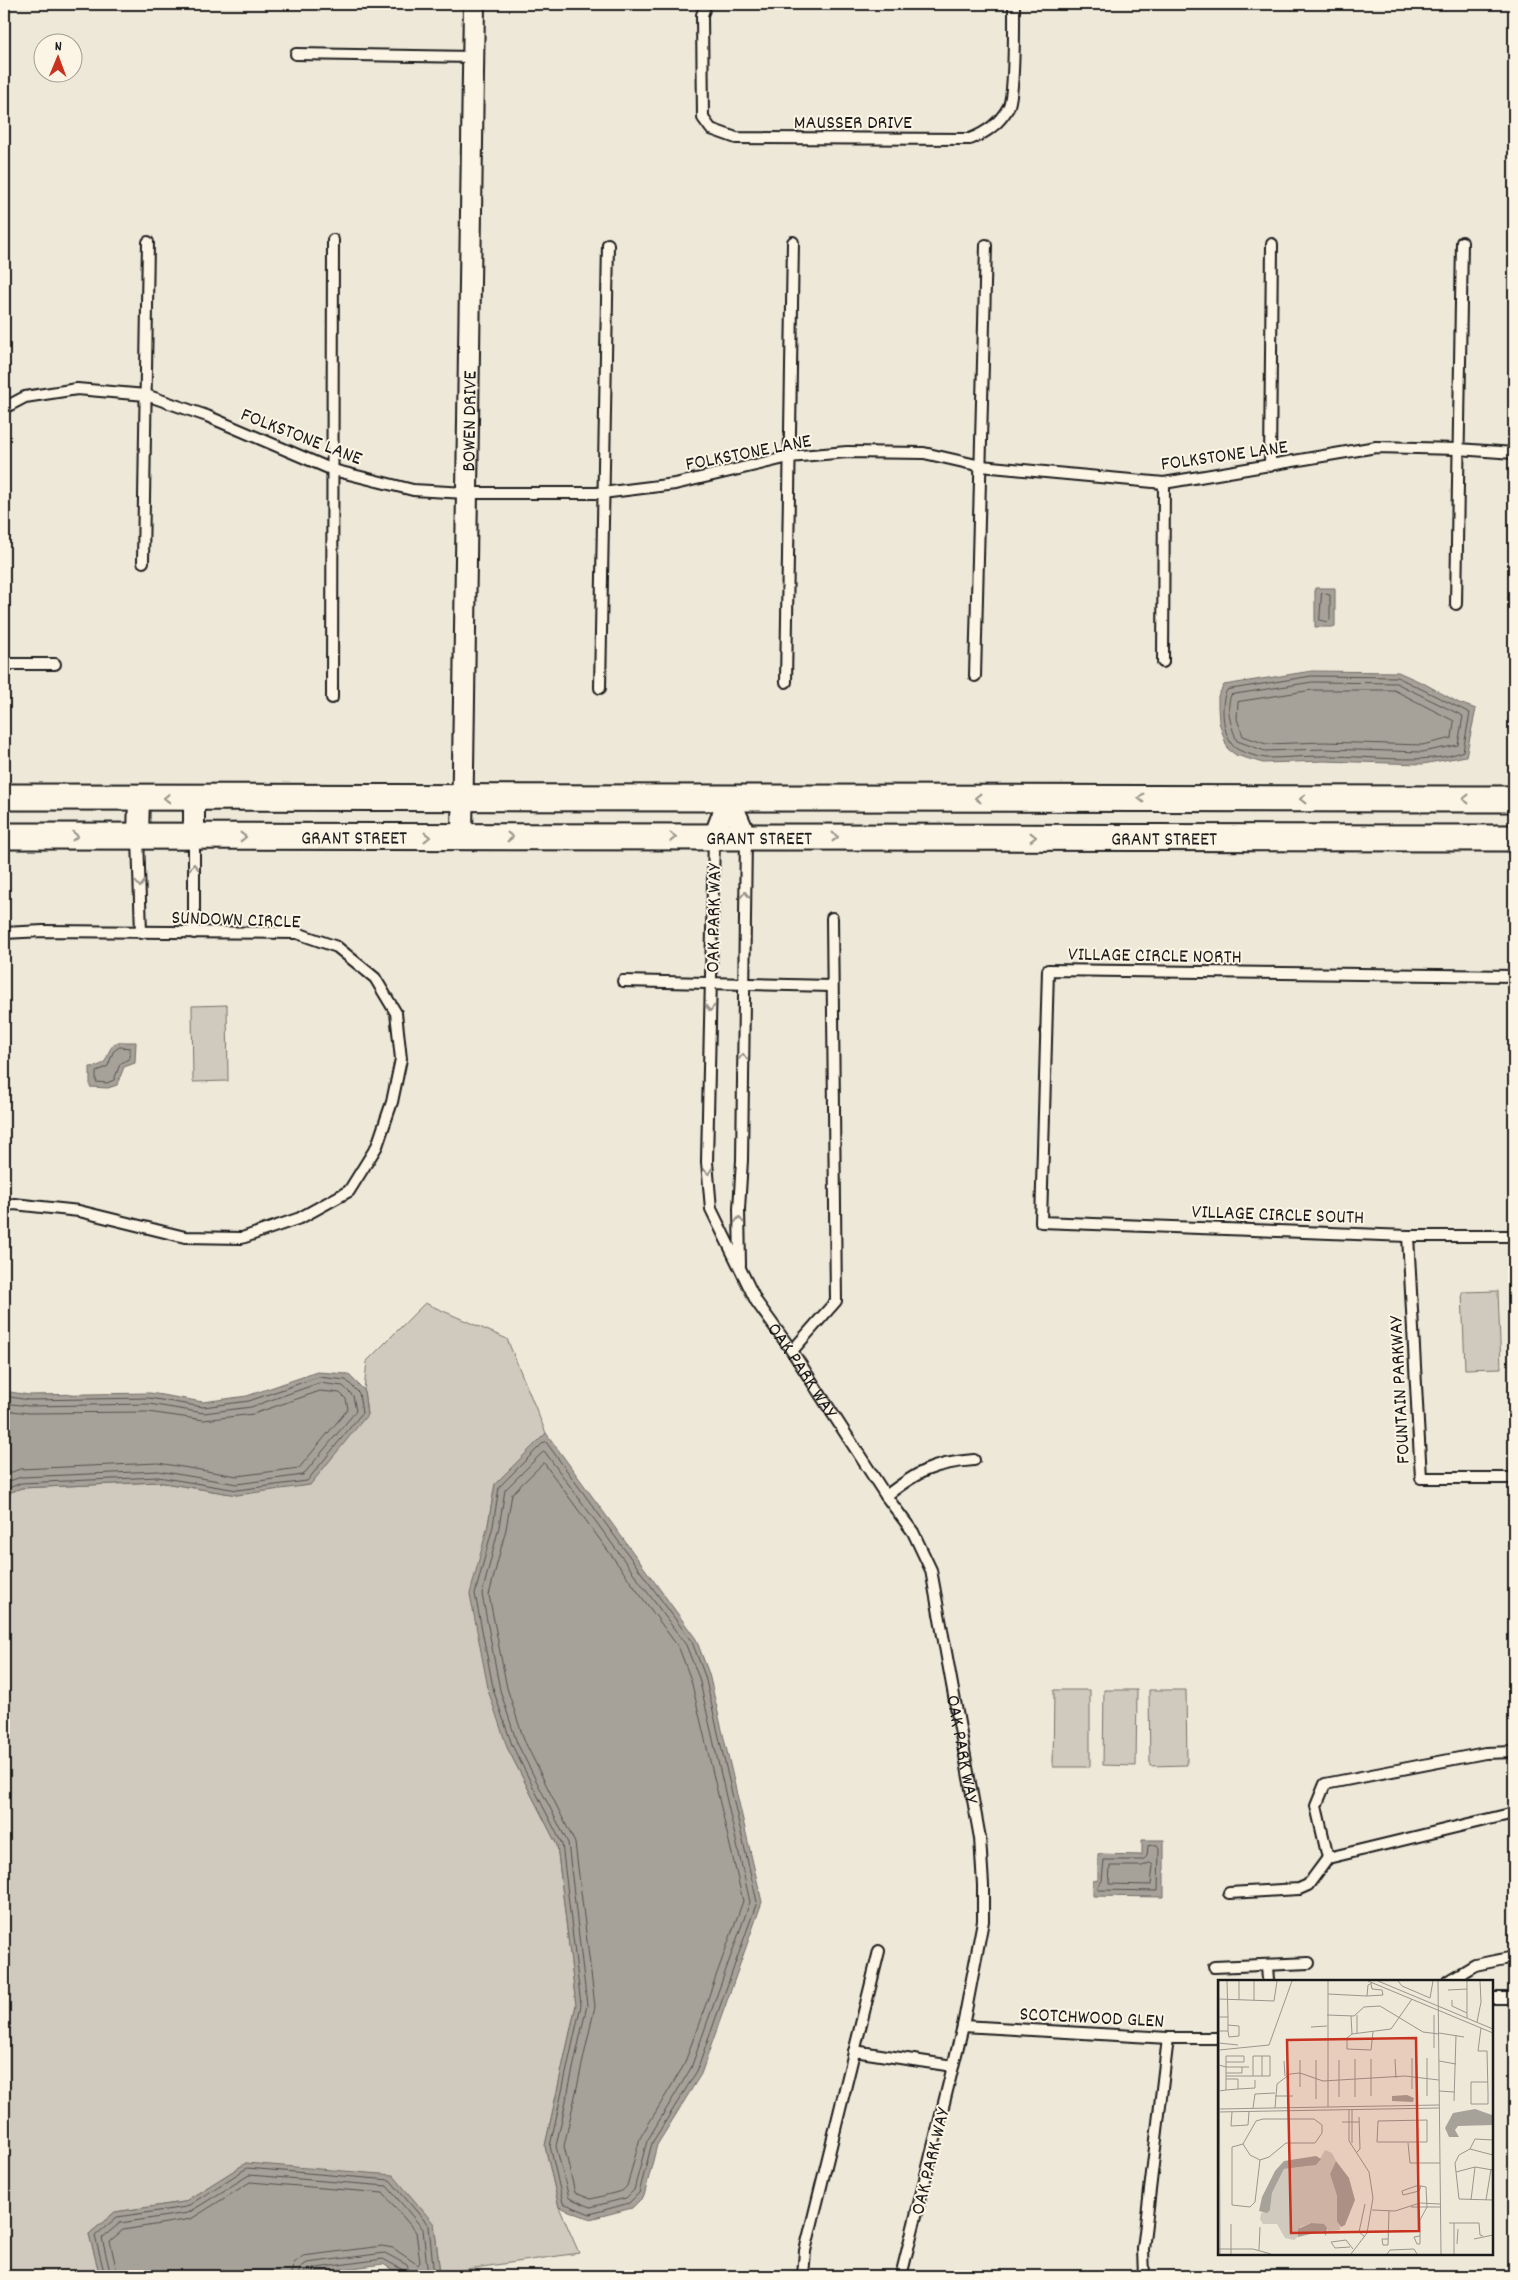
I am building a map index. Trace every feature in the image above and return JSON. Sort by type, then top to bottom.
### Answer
[{"type":"street","name":"BOWEN DRIVE","points":[[462,837],[474,4]]},
{"type":"street","name":"GRANT STREET","points":[[4,797],[1514,799]]},
{"type":"street","points":[[138,836],[139,798]]},
{"type":"street","points":[[194,798],[194,837]]},
{"type":"street","name":"OAK PARK WAY","points":[[729,798],[746,837]]},
{"type":"street","name":"OAK PARK WAY","points":[[714,837],[729,798]]},
{"type":"street","name":"GRANT STREET","points":[[4,836],[1514,838]]},
{"type":"lane","name":"MAUSSER DRIVE","points":[[706,4],[702,15],[703,118],[711,129],[736,138],[960,139],[970,139],[989,131],[1009,107],[1012,83],[1014,4]]},
{"type":"lane","points":[[296,54],[473,57]]},
{"type":"lane","points":[[332,698],[333,240]]},
{"type":"lane","points":[[143,562],[148,242]]},
{"type":"lane","points":[[786,682],[793,242]]},
{"type":"lane","points":[[1456,604],[1462,242]]},
{"type":"lane","points":[[600,688],[602,493],[608,244]]},
{"type":"lane","points":[[975,676],[986,244]]},
{"type":"lane","points":[[1270,466],[1272,244]]},
{"type":"lane","name":"FOLKSTONE LANE","points":[[4,408],[25,397],[77,389],[146,395],[207,416],[333,470],[414,490],[466,493],[602,493],[675,484],[789,457],[847,452],[924,453],[981,466],[1164,483],[1376,447],[1458,449],[1514,453]]},
{"type":"lane","points":[[1163,662],[1164,483]]},
{"type":"lane","points":[[4,664],[55,664]]},
{"type":"lane","points":[[138,836],[141,932]]},
{"type":"lane","points":[[194,837],[194,933]]},
{"type":"lane","name":"OAK PARK WAY","points":[[714,837],[707,1162],[712,1208],[756,1301],[792,1351],[886,1496],[913,1532],[931,1570],[980,1838],[983,1886],[982,1921],[963,2026],[901,2276]]},
{"type":"lane","name":"OAK PARK WAY","points":[[740,1268],[739,1209],[742,1160],[746,837]]},
{"type":"lane","points":[[792,1351],[836,1301],[832,918]]},
{"type":"lane","name":"SUNDOWN CIRCLE","points":[[4,933],[43,931],[296,933],[337,947],[375,978],[396,1013],[401,1059],[392,1102],[377,1146],[349,1191],[300,1218],[242,1238],[185,1237],[79,1211],[14,1204],[4,1206]]},
{"type":"lane","name":"VILLAGE CIRCLE NORTH","points":[[1041,1222],[1048,970],[1514,976]]},
{"type":"lane","points":[[623,981],[832,986]]},
{"type":"lane","name":"VILLAGE CIRCLE SOUTH","points":[[1041,1222],[1408,1236],[1514,1236]]},
{"type":"lane","name":"FOUNTAIN PARKWAY","points":[[1408,1236],[1421,1478],[1514,1478]]},
{"type":"lane","points":[[886,1496],[909,1477],[936,1465],[974,1460]]},
{"type":"lane","points":[[1328,1858],[1316,1806],[1325,1784],[1485,1753],[1514,1752]]},
{"type":"lane","points":[[1229,1893],[1299,1889],[1308,1885],[1328,1858],[1514,1813]]},
{"type":"lane","points":[[802,2276],[805,2251],[879,1951]]},
{"type":"lane","points":[[1450,1980],[1475,1964],[1514,1957]]},
{"type":"lane","points":[[1214,1967],[1309,1963]]},
{"type":"lane","points":[[1267,1965],[1268,1980]]},
{"type":"lane","points":[[1493,1998],[1514,1998]]},
{"type":"lane","name":"SCOTCHWOOD GLEN","points":[[963,2026],[1168,2038],[1218,2038]]},
{"type":"lane","points":[[1144,2276],[1143,2249],[1168,2038]]},
{"type":"lane","points":[[854,2051],[953,2066]]},
{"type":"shaded area","points":[[227,1005],[228,1081],[193,1082],[192,1006]]},
{"type":"shaded area","points":[[1498,1291],[1501,1368],[1465,1369],[1462,1292]]},
{"type":"shaded area","points":[[425,1303],[507,1339],[546,1433],[495,1484],[488,1525],[507,1747],[557,1845],[576,2005],[545,2146],[559,2207],[579,2253],[440,2273],[434,2224],[246,2163],[184,2202],[115,2212],[89,2234],[100,2276],[4,2276],[4,1495],[21,1488],[158,1482],[237,1495],[367,1415],[364,1390],[367,1361]]},
{"type":"shaded area","points":[[1054,1690],[1090,1690],[1090,1767],[1053,1767]]},
{"type":"shaded area","points":[[1104,1690],[1137,1690],[1136,1766],[1103,1765]]},
{"type":"shaded area","points":[[1149,1690],[1186,1690],[1187,1765],[1150,1766]]},
{"type":"water","points":[[1315,588],[1335,588],[1335,627],[1315,627]]},
{"type":"water","points":[[1312,671],[1398,672],[1425,684],[1459,703],[1476,709],[1466,756],[1423,764],[1324,761],[1263,763],[1236,755],[1228,749],[1219,722],[1218,707],[1218,696],[1224,685]]},
{"type":"water","points":[[118,1042],[136,1042],[135,1063],[124,1067],[117,1085],[108,1088],[90,1087],[90,1067],[102,1064],[110,1049]]},
{"type":"water","points":[[317,1372],[348,1374],[364,1390],[367,1415],[310,1485],[237,1495],[158,1482],[21,1488],[4,1495],[4,1391],[29,1395],[150,1393],[203,1402],[247,1396]]},
{"type":"water","points":[[546,1433],[696,1639],[709,1674],[762,1902],[701,2074],[657,2145],[644,2196],[632,2208],[590,2219],[559,2207],[545,2146],[576,2005],[557,1845],[507,1747],[489,1693],[470,1594],[488,1525],[495,1484]]},
{"type":"water","points":[[1142,1840],[1164,1840],[1164,1897],[1093,1896],[1093,1881],[1098,1880],[1098,1854],[1142,1855]]},
{"type":"water","points":[[246,2163],[393,2175],[434,2224],[439,2276],[403,2276],[383,2264],[291,2276],[100,2276],[89,2234],[115,2212],[184,2202]]}]
